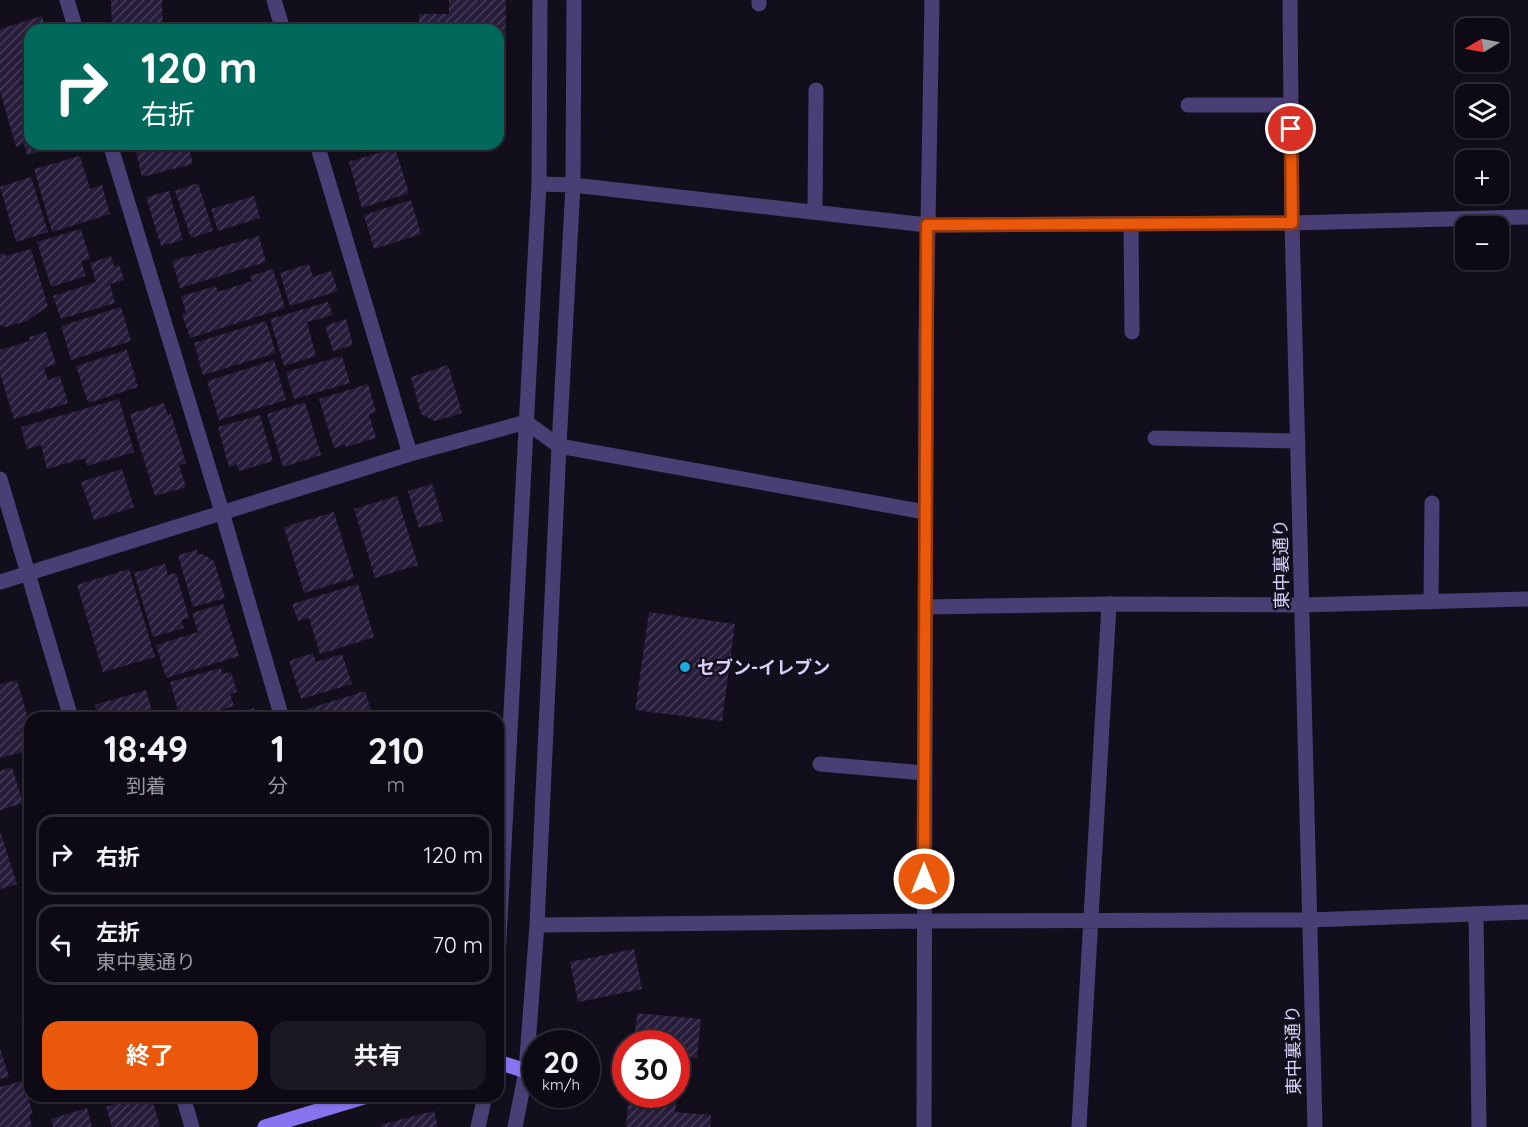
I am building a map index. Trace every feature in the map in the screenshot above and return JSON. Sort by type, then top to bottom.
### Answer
[{"type":"street","points":[[67,0],[74,24]]},
{"type":"street","points":[[273,0],[280,24]]},
{"type":"street","points":[[504,843],[538,184],[540,0]]},
{"type":"street","points":[[529,1030],[537,925],[573,185],[574,0]]},
{"type":"street","points":[[924,1127],[927,225],[932,0]]},
{"type":"street","name":"東中裏通り","points":[[1290,0],[1292,223],[1315,1127]]},
{"type":"street","points":[[814,212],[816,90]]},
{"type":"street","points":[[1188,105],[1291,105]]},
{"type":"street","points":[[112,150],[280,712]]},
{"type":"street","points":[[319,150],[410,454]]},
{"type":"street","points":[[538,184],[573,185],[927,225],[1292,223],[1528,217]]},
{"type":"street","points":[[1131,224],[1132,332]]},
{"type":"street","points":[[0,582],[410,454],[526,422]]},
{"type":"street","points":[[526,422],[559,446],[925,512]]},
{"type":"street","points":[[1155,438],[1298,441]]},
{"type":"street","points":[[0,479],[69,712]]},
{"type":"street","points":[[1431,602],[1432,503]]},
{"type":"street","points":[[925,607],[1109,604],[1301,605],[1528,599]]},
{"type":"street","points":[[1079,1127],[1109,604]]},
{"type":"street","points":[[820,764],[924,773]]},
{"type":"street","points":[[537,925],[924,921],[1310,921],[1528,912]]},
{"type":"street","points":[[1476,914],[1479,1127]]},
{"type":"street","points":[[504,1064],[522,1070]]},
{"type":"street","points":[[515,1127],[522,1091]]},
{"type":"street","points":[[185,1102],[192,1127]]},
{"type":"street","points":[[265,1127],[347,1102]]},
{"type":"street","points":[[478,1127],[484,1102]]},
{"type":"building","points":[[111,0],[162,0],[163,24],[112,24]]},
{"type":"building","points":[[449,0],[506,0],[505,81],[504,24],[419,24],[419,14],[449,14]]},
{"type":"building","points":[[42,16],[44,24],[24,24],[24,144],[16,147],[0,91],[0,29]]},
{"type":"building","points":[[26,150],[46,150],[27,155]]},
{"type":"building","points":[[135,150],[190,150],[193,164],[142,177]]},
{"type":"building","points":[[396,150],[409,193],[362,208],[349,162]]},
{"type":"building","points":[[80,156],[90,189],[102,185],[110,214],[52,232],[34,169]]},
{"type":"building","points":[[31,177],[48,232],[16,242],[0,187]]},
{"type":"building","points":[[198,183],[213,231],[191,238],[175,191]]},
{"type":"building","points":[[169,191],[183,240],[161,246],[146,197]]},
{"type":"building","points":[[254,196],[260,218],[218,231],[211,209]]},
{"type":"building","points":[[411,200],[421,234],[374,249],[364,215]]},
{"type":"building","points":[[81,229],[90,259],[81,261],[86,276],[51,287],[37,242]]},
{"type":"building","points":[[259,236],[266,262],[180,288],[172,261]]},
{"type":"building","points":[[31,249],[48,306],[27,321],[5,327],[0,325],[0,254],[4,253],[6,256]]},
{"type":"building","points":[[111,256],[114,266],[119,265],[124,280],[110,284],[115,303],[61,319],[53,296],[96,282],[90,263]]},
{"type":"building","points":[[309,264],[313,277],[331,271],[338,291],[290,306],[280,273]]},
{"type":"building","points":[[273,269],[285,308],[190,338],[182,314],[186,313],[181,296],[216,286],[218,292],[252,281],[250,276]]},
{"type":"building","points":[[328,302],[333,315],[307,322],[316,356],[284,366],[270,319]]},
{"type":"building","points":[[121,307],[131,341],[71,360],[61,326]]},
{"type":"building","points":[[346,319],[353,345],[333,351],[325,326]]},
{"type":"building","points":[[266,321],[276,353],[203,375],[194,343]]},
{"type":"building","points":[[46,332],[56,364],[44,368],[48,380],[60,376],[68,403],[14,419],[0,374],[0,350],[30,341],[29,337]]},
{"type":"building","points":[[127,350],[138,387],[88,403],[76,366]]},
{"type":"building","points":[[342,356],[350,383],[294,399],[286,372]]},
{"type":"building","points":[[274,360],[286,400],[219,420],[207,381]]},
{"type":"building","points":[[448,365],[462,413],[435,421],[421,414],[411,377]]},
{"type":"building","points":[[368,384],[376,412],[369,414],[376,438],[346,447],[345,444],[334,448],[319,399]]},
{"type":"building","points":[[119,399],[134,452],[87,466],[85,458],[47,469],[41,445],[27,449],[21,427]]},
{"type":"building","points":[[305,402],[321,455],[283,467],[267,414]]},
{"type":"building","points":[[164,403],[168,415],[171,414],[186,463],[179,465],[186,487],[155,496],[130,414]]},
{"type":"building","points":[[260,415],[273,461],[239,471],[237,464],[229,467],[218,427]]},
{"type":"building","points":[[122,469],[134,507],[94,520],[81,482]]},
{"type":"building","points":[[432,484],[443,521],[419,528],[408,491]]},
{"type":"building","points":[[397,496],[418,565],[375,578],[354,509]]},
{"type":"building","points":[[334,512],[354,578],[304,593],[284,527]]},
{"type":"building","points":[[197,550],[198,555],[203,554],[214,561],[225,598],[193,607],[178,555]]},
{"type":"building","points":[[165,564],[168,575],[176,573],[189,618],[181,620],[184,628],[153,637],[134,573]]},
{"type":"building","points":[[129,569],[155,657],[103,672],[77,585]]},
{"type":"building","points":[[358,584],[374,637],[320,654],[309,618],[298,621],[292,604]]},
{"type":"building","points":[[223,604],[239,656],[166,678],[156,645],[198,632],[192,613]]},
{"type":"building","name":"セブン-イレブン","points":[[649,612],[735,624],[722,721],[635,710]]},
{"type":"building","points":[[313,653],[316,662],[342,654],[352,684],[301,699],[289,661]]},
{"type":"building","points":[[221,668],[223,674],[231,672],[237,692],[230,694],[234,706],[212,712],[178,712],[170,682]]},
{"type":"building","points":[[17,680],[26,712],[24,712],[24,752],[0,758],[0,684]]},
{"type":"building","points":[[146,690],[152,712],[97,712],[95,705]]},
{"type":"building","points":[[365,691],[371,711],[309,712],[308,709]]},
{"type":"building","points":[[254,708],[255,712],[240,712]]},
{"type":"building","points":[[12,767],[23,803],[0,810],[0,771]]},
{"type":"building","points":[[0,831],[17,884],[0,889]]},
{"type":"building","points":[[634,949],[642,989],[578,1002],[570,962]]},
{"type":"building","points":[[637,1013],[701,1019],[697,1058],[690,1057],[690,1030],[635,1030]]},
{"type":"building","points":[[0,1048],[9,1077],[0,1079]]},
{"type":"building","points":[[23,1081],[24,1102],[29,1102],[33,1114],[29,1115],[32,1127],[0,1127],[0,1087]]},
{"type":"building","points":[[121,1102],[153,1102],[160,1126],[112,1127],[106,1107]]},
{"type":"building","points":[[87,1108],[92,1127],[53,1127],[51,1119]]},
{"type":"building","points":[[628,1108],[675,1108],[675,1112],[711,1115],[710,1127],[626,1127]]},
{"type":"building","points":[[434,1111],[438,1127],[381,1127],[380,1125]]},
{"type":"place","name":"セブン-イレブン","points":[[685,667]]},
{"type":"route","points":[[924,879],[927,225],[1292,223],[1291,129]]}]
